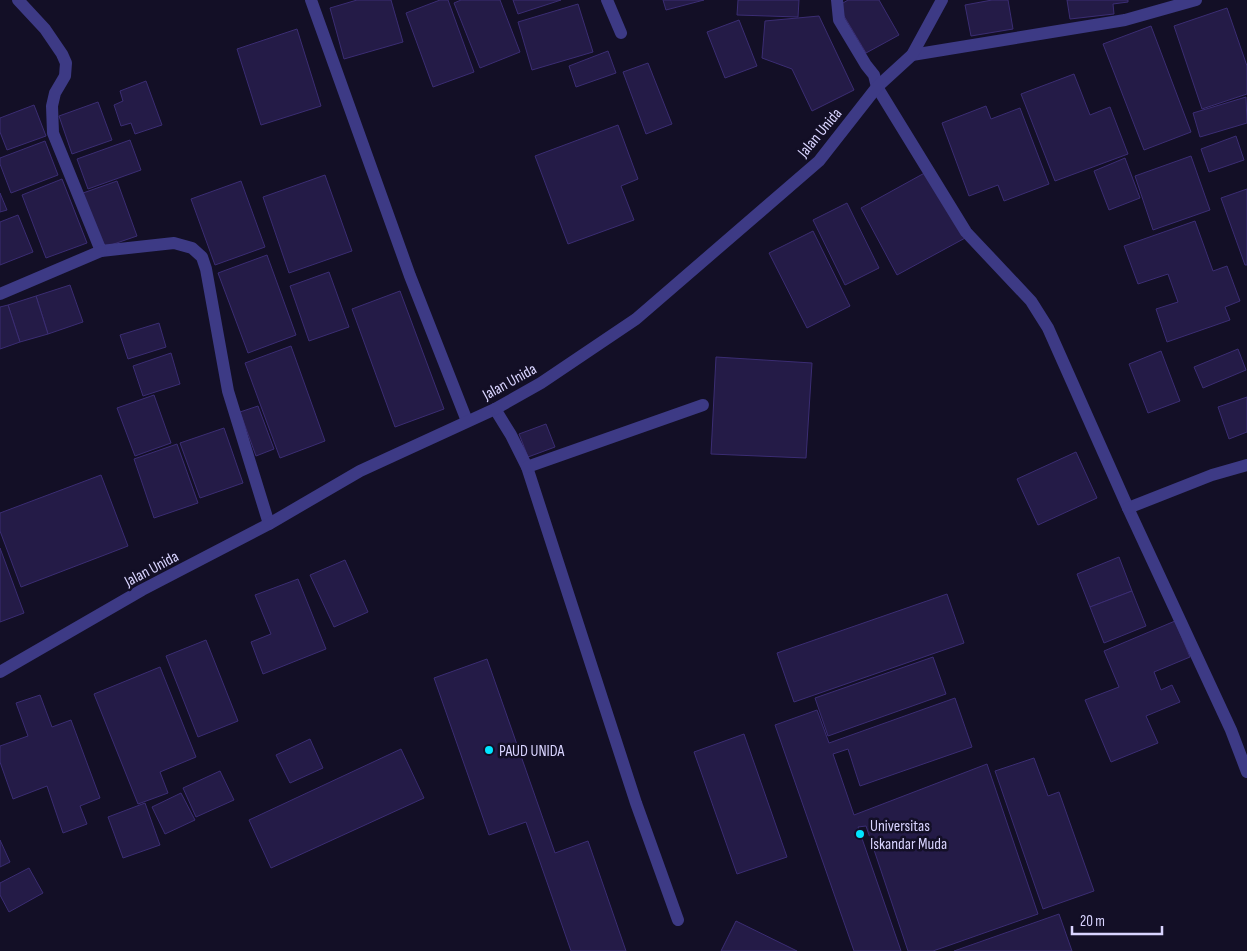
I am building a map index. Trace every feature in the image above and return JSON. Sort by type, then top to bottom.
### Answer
[{"type":"street","points":[[18,0],[45,29],[66,63],[65,76],[52,106],[53,133],[101,251]]},
{"type":"street","points":[[607,0],[621,33]]},
{"type":"street","points":[[837,0],[838,20],[866,65],[874,74],[877,87],[966,232],[1031,301],[1048,328],[1128,508],[1232,730],[1247,772]]},
{"type":"street","name":"Jalan Unida","points":[[0,672],[142,590],[269,524],[360,471],[495,409],[541,383],[636,319],[818,162],[877,87],[912,55],[942,0]]},
{"type":"street","points":[[912,55],[1125,20],[1196,0]]},
{"type":"street","points":[[315,1],[410,276],[467,421]]},
{"type":"street","points":[[0,294],[101,251],[174,243],[192,248],[202,257],[206,269],[228,391],[269,524]]},
{"type":"street","points":[[527,467],[703,405]]},
{"type":"street","points":[[495,409],[512,435],[527,467],[636,803],[678,920]]},
{"type":"street","points":[[1128,508],[1212,476],[1247,465]]},
{"type":"building","points":[[357,0],[391,0],[403,42],[344,59],[330,8]]},
{"type":"building","points":[[440,0],[448,0],[474,72],[433,87],[406,13]]},
{"type":"building","points":[[461,0],[500,0],[520,52],[480,68],[454,3]]},
{"type":"building","points":[[513,0],[561,0],[518,14]]},
{"type":"building","points":[[663,0],[704,0],[666,10]]},
{"type":"building","points":[[738,0],[799,0],[798,17],[737,15]]},
{"type":"building","points":[[848,0],[879,0],[899,35],[866,53],[838,6]]},
{"type":"building","points":[[992,0],[1008,0],[1013,29],[971,36],[965,5]]},
{"type":"building","points":[[1067,0],[1128,0],[1128,2],[1113,4],[1114,14],[1070,19]]},
{"type":"building","points":[[578,4],[593,52],[532,70],[518,22]]},
{"type":"building","points":[[1227,8],[1247,66],[1247,94],[1202,109],[1174,26]]},
{"type":"building","points":[[819,16],[854,90],[812,111],[792,69],[762,58],[765,21]]},
{"type":"building","points":[[739,20],[757,66],[725,78],[707,32]]},
{"type":"building","points":[[1151,26],[1191,132],[1144,150],[1103,44]]},
{"type":"building","points":[[297,29],[321,106],[261,125],[237,49]]},
{"type":"building","points":[[608,51],[616,73],[576,87],[569,66]]},
{"type":"building","points":[[648,63],[672,124],[646,134],[623,72]]},
{"type":"building","points":[[1074,74],[1090,115],[1110,107],[1128,154],[1055,181],[1021,94]]},
{"type":"building","points":[[146,81],[162,125],[135,134],[131,123],[121,126],[114,105],[123,101],[120,91]]},
{"type":"building","points":[[1246,97],[1247,123],[1200,137],[1193,113]]},
{"type":"building","points":[[98,102],[112,140],[72,154],[59,116]]},
{"type":"building","points":[[34,105],[46,136],[7,150],[0,132],[0,118]]},
{"type":"building","points":[[986,106],[991,119],[1020,108],[1049,184],[1004,201],[998,185],[969,196],[942,123]]},
{"type":"building","points":[[618,125],[638,179],[621,186],[634,220],[568,244],[535,156]]},
{"type":"building","points":[[1236,136],[1244,160],[1209,172],[1201,149]]},
{"type":"building","points":[[130,140],[141,170],[88,189],[77,159]]},
{"type":"building","points":[[45,141],[58,175],[11,193],[0,164],[0,158]]},
{"type":"building","points":[[1191,156],[1210,210],[1153,230],[1135,176]]},
{"type":"building","points":[[1125,158],[1140,198],[1109,210],[1094,171]]},
{"type":"building","points":[[930,170],[967,237],[897,275],[861,208]]},
{"type":"building","points":[[325,175],[352,251],[289,273],[263,197]]},
{"type":"building","points":[[62,179],[87,243],[46,258],[22,195]]},
{"type":"building","points":[[117,181],[137,236],[102,248],[83,193]]},
{"type":"building","points":[[241,181],[265,247],[215,265],[191,199]]},
{"type":"building","points":[[1247,189],[1247,265],[1245,265],[1221,198]]},
{"type":"building","points":[[0,193],[7,210],[0,212]]},
{"type":"building","points":[[847,203],[879,268],[845,285],[813,220]]},
{"type":"building","points":[[18,215],[33,252],[0,265],[0,222]]},
{"type":"building","points":[[1195,221],[1213,271],[1227,266],[1240,301],[1225,307],[1230,320],[1167,342],[1156,309],[1178,302],[1168,274],[1138,284],[1124,246]]},
{"type":"building","points":[[813,231],[850,306],[807,328],[769,253]]},
{"type":"building","points":[[267,255],[296,335],[248,353],[218,273]]},
{"type":"building","points":[[329,272],[349,327],[309,341],[290,286]]},
{"type":"building","points":[[70,285],[83,322],[48,334],[36,296]]},
{"type":"building","points":[[400,291],[444,409],[395,427],[352,309]]},
{"type":"building","points":[[36,296],[48,334],[20,342],[8,305]]},
{"type":"building","points":[[8,305],[20,342],[0,349],[0,307]]},
{"type":"building","points":[[159,323],[166,347],[128,359],[120,335]]},
{"type":"building","points":[[291,346],[325,441],[280,458],[245,363]]},
{"type":"building","points":[[1238,349],[1246,370],[1203,388],[1194,367]]},
{"type":"building","points":[[1161,351],[1180,401],[1148,413],[1129,364]]},
{"type":"building","points":[[171,353],[180,384],[143,396],[133,366]]},
{"type":"building","points":[[716,357],[812,363],[806,458],[711,454]]},
{"type":"building","points":[[154,395],[171,443],[135,456],[117,408]]},
{"type":"building","points":[[1247,397],[1247,432],[1229,439],[1218,407]]},
{"type":"building","points":[[258,406],[274,449],[256,456],[240,412]]},
{"type":"building","points":[[546,424],[555,447],[528,457],[519,434]]},
{"type":"building","points":[[224,428],[243,483],[200,498],[180,443]]},
{"type":"building","points":[[177,444],[198,503],[154,518],[134,459]]},
{"type":"building","points":[[1076,452],[1097,498],[1038,525],[1017,479]]},
{"type":"building","points":[[101,475],[128,546],[21,587],[0,531],[0,513]]},
{"type":"building","points":[[0,548],[24,613],[0,622]]},
{"type":"building","points":[[1119,557],[1132,591],[1090,607],[1077,574]]},
{"type":"building","points":[[345,560],[368,612],[334,627],[310,575]]},
{"type":"building","points":[[298,579],[326,649],[263,674],[251,642],[271,634],[255,595]]},
{"type":"building","points":[[1132,591],[1146,626],[1104,643],[1090,607]]},
{"type":"building","points":[[947,594],[964,643],[794,702],[777,653]]},
{"type":"building","points":[[1175,621],[1190,657],[1154,672],[1161,690],[1172,685],[1180,702],[1146,716],[1158,743],[1111,762],[1085,700],[1119,687],[1104,651]]},
{"type":"building","points":[[206,640],[238,721],[198,737],[166,656]]},
{"type":"building","points":[[933,657],[946,694],[828,736],[815,698]]},
{"type":"building","name":"PAUD UNIDA","points":[[487,659],[555,853],[588,841],[626,951],[571,951],[526,822],[489,835],[434,678]]},
{"type":"building","points":[[160,667],[196,757],[160,772],[168,793],[138,804],[94,694]]},
{"type":"building","points":[[40,695],[52,727],[71,720],[100,798],[80,806],[87,824],[63,833],[47,786],[13,799],[0,762],[0,746],[28,736],[16,703]]},
{"type":"building","points":[[955,698],[972,747],[860,786],[848,749],[833,754],[854,815],[987,764],[1038,914],[933,951],[908,951],[866,826],[858,827],[901,951],[854,951],[775,725],[817,710],[829,743]]},
{"type":"building","points":[[744,734],[787,857],[737,874],[694,752]]},
{"type":"building","points":[[310,739],[323,768],[290,783],[276,755]]},
{"type":"building","points":[[401,749],[424,798],[271,868],[249,820]]},
{"type":"building","points":[[1034,758],[1048,796],[1059,792],[1094,891],[1043,909],[995,771]]},
{"type":"building","points":[[220,771],[234,800],[196,817],[183,788]]},
{"type":"building","points":[[181,793],[195,820],[165,834],[152,807]]},
{"type":"building","points":[[145,803],[160,845],[123,858],[108,817]]},
{"type":"building","points":[[0,840],[10,862],[0,867]]},
{"type":"building","points":[[29,868],[43,893],[9,912],[0,895],[0,883]]},
{"type":"building","points":[[1059,914],[1072,951],[954,951]]},
{"type":"building","points":[[736,921],[797,951],[721,951]]},
{"type":"place","name":"PAUD UNIDA","points":[[489,750]]},
{"type":"place","name":"Universitas Iskandar Muda","points":[[860,834]]}]
